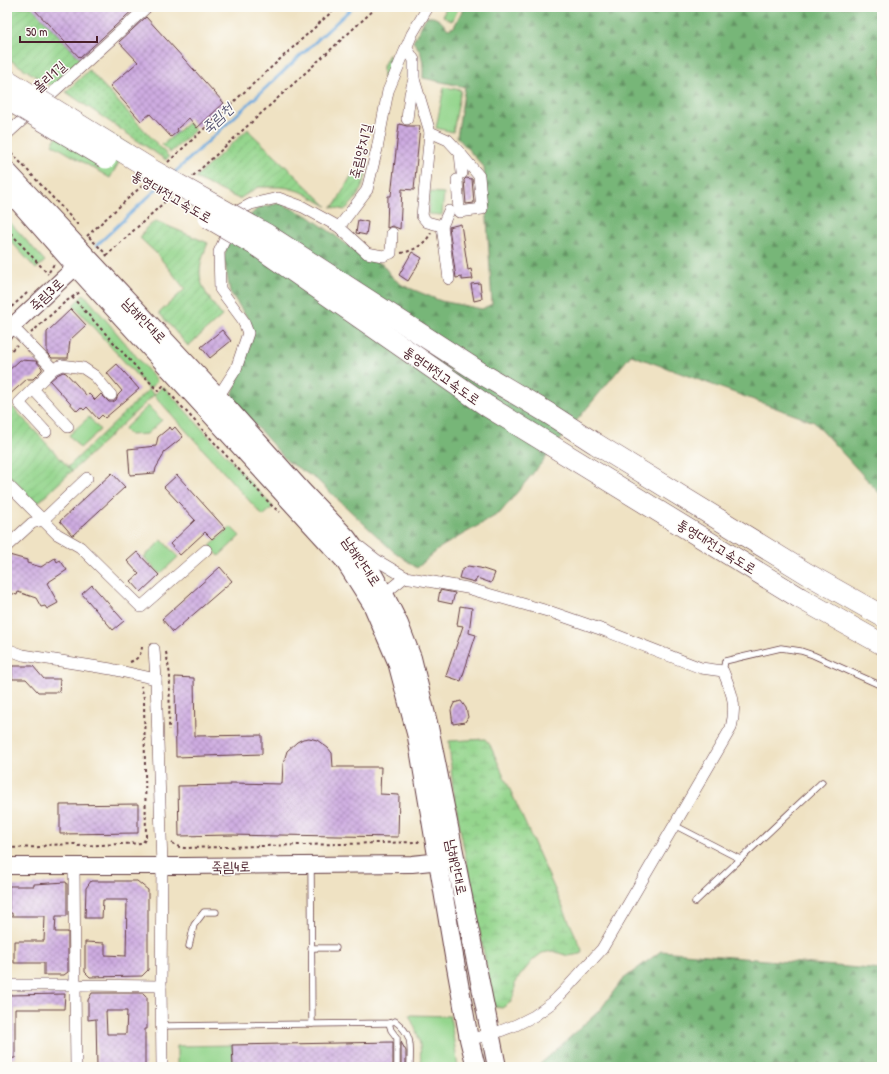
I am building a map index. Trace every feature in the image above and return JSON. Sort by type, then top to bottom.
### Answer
[{"type":"highway","name":"통영대전고속도로","points":[[7,80],[262,240],[828,586],[882,616]]},
{"type":"highway","name":"통영대전고속도로","points":[[7,99],[262,240],[487,406],[815,606],[882,644]]},
{"type":"main road","name":"남해안대로","points":[[7,171],[399,624],[412,658],[429,727],[469,1039],[476,1067]]},
{"type":"main road","name":"남해안대로","points":[[7,189],[83,259],[218,397],[303,492],[347,538],[371,571],[378,599]]},
{"type":"main road","name":"남해안대로","points":[[446,860],[479,971],[497,1067]]},
{"type":"street","name":"홀리1길","points":[[7,134],[147,7]]},
{"type":"street","name":"죽림양지길","points":[[339,227],[366,190],[377,149],[388,91],[412,34],[428,7]]},
{"type":"street","points":[[406,47],[414,60],[414,79],[410,94],[407,119]]},
{"type":"street","points":[[414,79],[430,132],[422,216],[427,222],[439,225]]},
{"type":"street","points":[[430,132],[448,140],[460,153],[479,176],[482,209],[459,212],[460,153]]},
{"type":"street","points":[[218,397],[236,369],[248,334],[243,320],[220,289],[219,252],[238,211],[251,204],[278,198],[303,207],[339,227],[367,253],[383,256],[391,254],[392,233]]},
{"type":"street","points":[[449,211],[439,225],[449,279]]},
{"type":"street","name":"죽림3로","points":[[9,322],[83,259]]},
{"type":"street","points":[[9,322],[53,369]]},
{"type":"street","points":[[46,432],[19,403],[53,369],[62,365],[82,368],[95,376],[111,394]]},
{"type":"street","points":[[33,389],[68,426]]},
{"type":"street","points":[[7,546],[32,522],[44,520],[87,478]]},
{"type":"street","points":[[7,484],[57,534],[80,547],[141,607],[206,550]]},
{"type":"street","points":[[347,538],[378,561],[405,577],[467,588],[552,612],[606,631],[701,668],[723,671],[733,693],[734,715],[731,728],[598,954],[552,1003],[525,1021],[490,1035],[469,1039]]},
{"type":"street","points":[[378,599],[405,577]]},
{"type":"street","points":[[7,649],[23,654],[111,669],[156,679]]},
{"type":"street","points":[[154,649],[162,866],[160,986],[162,1067]]},
{"type":"street","name":"죽림4로","points":[[7,866],[412,864],[446,860]]},
{"type":"street","points":[[74,866],[76,1067]]},
{"type":"street","points":[[7,985],[160,986]]},
{"type":"lane","points":[[723,671],[725,661],[781,648],[801,651],[813,655],[882,686]]},
{"type":"lane","points":[[695,902],[822,782]]},
{"type":"lane","points":[[674,825],[740,859]]},
{"type":"lane","points":[[311,865],[312,1024]]},
{"type":"lane","points":[[190,946],[194,925],[204,912],[216,912]]},
{"type":"lane","points":[[312,948],[336,948]]},
{"type":"lane","points":[[161,1026],[389,1023],[395,1021],[402,1026],[410,1038],[410,1067]]},
{"type":"lane","points":[[389,1023],[391,1030],[397,1038],[397,1067]]},
{"type":"path","points":[[163,166],[337,7]]},
{"type":"path","points":[[193,176],[377,7]]},
{"type":"path","points":[[83,259],[146,182]]},
{"type":"path","points":[[83,259],[170,197]]},
{"type":"path","points":[[391,254],[404,253],[417,248],[427,241],[439,225]]},
{"type":"path","points":[[7,229],[48,274]]},
{"type":"path","points":[[43,279],[56,261]]},
{"type":"path","points":[[7,354],[72,297],[81,291]]},
{"type":"path","points":[[9,322],[27,292]]},
{"type":"path","points":[[72,297],[158,391],[163,386],[273,507],[285,515]]},
{"type":"path","points":[[166,652],[170,675],[169,730]]},
{"type":"path","points":[[7,848],[42,847],[46,845],[60,844],[75,844],[78,846],[143,843],[146,837],[144,692],[139,681]]},
{"type":"path","points":[[170,838],[173,844],[184,848],[418,842],[423,838]]},
{"type":"green space","points":[[7,7],[32,7],[83,62],[54,88],[7,58]]},
{"type":"green space","points":[[446,7],[459,7],[453,20],[451,21],[443,16]]},
{"type":"green space","points":[[464,7],[882,7],[882,496],[814,422],[631,355],[500,513],[441,547],[417,568],[392,550],[316,479],[287,461],[231,398],[253,335],[250,322],[230,292],[224,258],[227,245],[240,225],[258,208],[280,203],[308,216],[365,259],[382,264],[393,278],[402,285],[441,301],[482,309],[492,304],[484,167],[457,137],[465,87],[423,78],[421,54],[413,42],[426,17],[436,18],[448,29],[454,27]]},
{"type":"green space","points":[[389,54],[390,67],[383,78],[383,66]]},
{"type":"green space","points":[[89,70],[169,157],[166,160],[66,92]]},
{"type":"green space","points":[[444,87],[461,90],[453,132],[436,128]]},
{"type":"green space","points":[[72,112],[129,145],[110,178],[52,144]]},
{"type":"green space","points":[[188,123],[195,130],[170,153],[162,145]]},
{"type":"green space","points":[[248,129],[327,206],[302,192],[280,187],[258,187],[239,199],[195,178]]},
{"type":"green space","points":[[368,161],[364,182],[354,201],[344,210],[331,207],[335,205],[351,176]]},
{"type":"green space","points":[[430,192],[444,193],[442,215],[428,214]]},
{"type":"green space","points":[[7,219],[45,261],[36,269],[7,237]]},
{"type":"green space","points":[[156,221],[208,243],[201,265],[201,281],[208,297],[222,316],[188,346],[159,313],[185,289],[157,254],[140,238],[146,228]]},
{"type":"green space","points":[[84,294],[157,381],[149,389],[73,305]]},
{"type":"green space","points":[[163,386],[273,507],[263,516],[154,395]]},
{"type":"green space","points":[[149,389],[154,395],[72,471],[68,467]]},
{"type":"green space","points":[[7,401],[72,471],[39,502],[34,503],[7,473]]},
{"type":"green space","points":[[148,406],[162,420],[147,434],[130,435],[124,429]]},
{"type":"green space","points":[[89,417],[100,430],[80,448],[69,435]]},
{"type":"green space","points":[[231,527],[240,536],[219,556],[210,546]]},
{"type":"green space","points":[[162,540],[178,557],[160,574],[144,557]]},
{"type":"green space","points":[[485,739],[490,745],[582,950],[581,954],[568,956],[553,951],[542,953],[533,960],[515,982],[515,992],[511,1002],[502,1008],[494,1007],[453,791],[449,741]]},
{"type":"green space","points":[[661,951],[882,970],[882,1067],[537,1067],[600,1010],[622,980]]},
{"type":"green space","points":[[409,1015],[450,1016],[458,1067],[420,1067],[421,1052],[419,1040]]},
{"type":"green space","points":[[232,1045],[233,1067],[177,1067],[177,1046]]},
{"type":"green space","points":[[7,1065],[70,1065],[70,1067],[7,1067]]},
{"type":"building","points":[[32,7],[136,7],[80,58]]},
{"type":"building","points":[[146,17],[224,103],[197,128],[189,118],[171,137],[150,114],[141,121],[110,86],[138,62],[119,42]]},
{"type":"building","points":[[399,124],[407,126],[420,126],[414,190],[402,189],[400,229],[392,226],[387,228],[388,196],[391,196]]},
{"type":"building","points":[[466,178],[472,179],[474,203],[466,204],[464,180]]},
{"type":"building","points":[[358,220],[368,222],[366,235],[356,233]]},
{"type":"building","points":[[461,224],[468,270],[471,269],[473,279],[462,280],[462,277],[456,278],[449,227]]},
{"type":"building","points":[[412,252],[422,258],[408,281],[399,275]]},
{"type":"building","points":[[480,283],[482,299],[474,301],[471,284]]},
{"type":"building","points":[[71,309],[86,325],[70,340],[68,358],[52,358],[47,353],[47,332]]},
{"type":"building","points":[[222,330],[231,341],[210,358],[201,347]]},
{"type":"building","points":[[20,360],[36,361],[42,370],[33,379],[27,379],[7,397],[7,372]]},
{"type":"building","points":[[117,364],[139,389],[105,418],[102,415],[98,419],[87,407],[84,410],[81,407],[77,411],[50,381],[63,372],[66,373],[87,396],[89,394],[95,400],[101,394],[109,402],[113,402],[122,391],[107,373]]},
{"type":"building","points":[[170,427],[172,430],[175,427],[183,437],[164,452],[155,473],[130,475],[128,449],[156,446],[158,437]]},
{"type":"building","points":[[112,473],[125,487],[72,535],[60,521]]},
{"type":"building","points":[[177,475],[225,528],[212,539],[205,532],[180,555],[170,544],[195,520],[164,487]]},
{"type":"building","points":[[137,552],[159,575],[141,592],[131,581],[139,574],[127,561]]},
{"type":"building","points":[[9,555],[27,560],[27,563],[41,567],[55,558],[57,562],[60,560],[67,570],[47,583],[58,603],[47,609],[45,606],[41,607],[36,598],[18,592],[17,595],[7,592],[7,561]]},
{"type":"building","points":[[468,566],[495,573],[491,583],[477,578],[475,582],[459,578],[461,571]]},
{"type":"building","points":[[220,567],[232,581],[173,632],[162,619]]},
{"type":"building","points":[[92,585],[124,621],[113,630],[82,594]]},
{"type":"building","points":[[440,590],[455,593],[452,604],[438,601]]},
{"type":"building","points":[[460,606],[472,608],[469,633],[476,635],[461,681],[446,676],[463,626],[457,625]]},
{"type":"building","points":[[12,666],[33,666],[44,679],[60,679],[59,692],[38,692],[26,679],[12,679]]},
{"type":"building","points":[[175,677],[194,678],[195,736],[262,735],[262,754],[176,757]]},
{"type":"building","points":[[461,701],[466,708],[468,717],[465,722],[453,724],[451,710],[454,703]]},
{"type":"building","points":[[309,738],[317,740],[328,748],[332,753],[333,767],[381,767],[380,794],[399,795],[398,837],[278,835],[179,836],[178,786],[231,785],[231,783],[282,784],[283,764],[287,751],[297,742]]},
{"type":"building","points":[[138,804],[138,833],[60,834],[60,805]]},
{"type":"building","points":[[91,881],[137,881],[148,890],[148,970],[142,976],[90,977],[85,972],[85,942],[105,943],[105,955],[126,956],[127,900],[103,900],[102,918],[85,918],[86,888]]},
{"type":"building","points":[[66,882],[67,916],[56,916],[55,932],[68,932],[68,972],[64,975],[44,975],[44,963],[14,963],[14,941],[44,941],[45,916],[12,916],[12,913],[9,913],[9,886],[34,886],[34,884]]},
{"type":"building","points":[[92,993],[143,993],[147,997],[145,1067],[97,1067],[96,1019],[88,1020],[88,1000]],"holes":[[[106,1011],[127,1011],[126,1034],[107,1034]]]},
{"type":"building","points":[[65,994],[64,1009],[15,1009],[15,1058],[7,1059],[7,995]]},
{"type":"building","points":[[393,1042],[393,1067],[233,1067],[232,1045]]},
{"type":"building","points":[[401,1042],[406,1051],[406,1067],[401,1067]]},
{"type":"waterway","name":"죽림천","points":[[174,173],[353,7]]},
{"type":"waterway","name":"죽림천","points":[[97,245],[162,184]]}]
